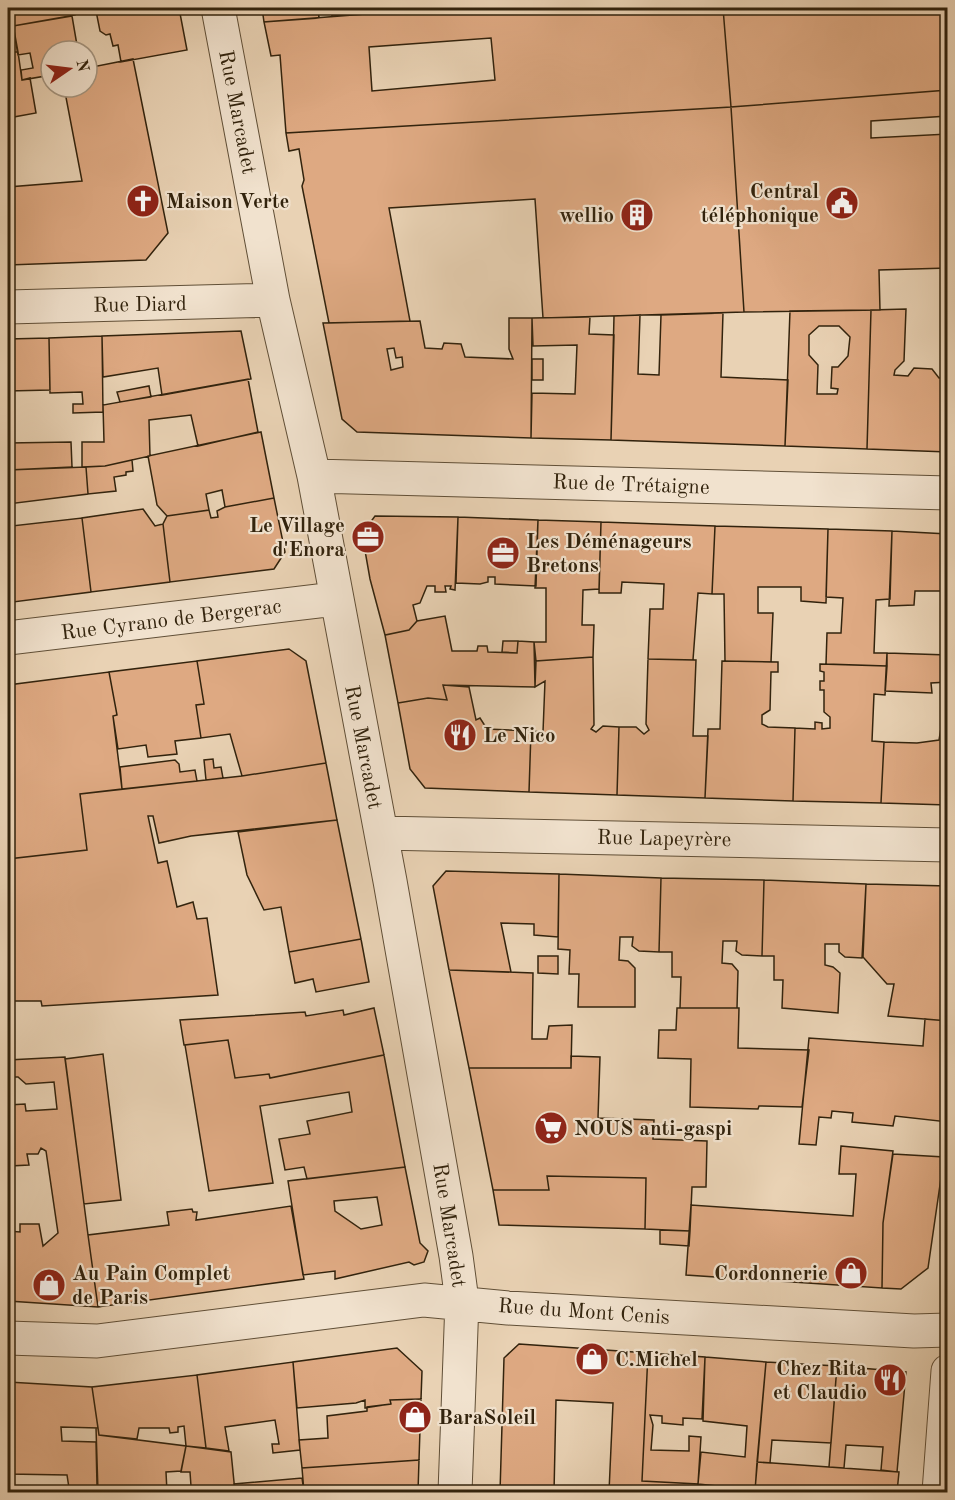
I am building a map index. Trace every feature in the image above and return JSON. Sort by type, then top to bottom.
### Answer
[{"type":"street","name":"Rue Marcadet","points":[[218,8],[273,300],[314,476],[335,599],[381,833],[462,1301],[454,1492]]},
{"type":"street","name":"Rue Diard","points":[[8,307],[273,300]]},
{"type":"street","name":"Rue de Trétaigne","points":[[314,476],[948,493]]},
{"type":"street","name":"Rue Cyrano de Bergerac","points":[[8,638],[335,599]]},
{"type":"street","name":"Rue Lapeyrère","points":[[381,833],[948,845]]},
{"type":"street","name":"Rue du Mont Cenis","points":[[8,1338],[97,1341],[424,1300],[462,1301],[520,1309],[914,1331],[948,1330]]},
{"type":"street","points":[[939,1492],[948,1371]]},
{"type":"building","points":[[8,8],[10,8],[18,52],[8,52]]},
{"type":"building","points":[[10,8],[74,8],[75,15],[13,26]]},
{"type":"building","points":[[117,8],[179,8],[187,50],[121,62],[118,45],[113,46],[110,34],[106,35],[100,31],[96,11]]},
{"type":"building","points":[[262,8],[318,8],[319,18],[264,22]]},
{"type":"building","points":[[331,8],[348,8],[348,15],[332,16]]},
{"type":"building","points":[[365,8],[442,8],[366,14]]},
{"type":"building","points":[[442,8],[723,8],[731,107],[286,133],[280,55],[271,56],[264,22]],"holes":[[[491,38],[495,80],[372,91],[369,47]]]},
{"type":"building","points":[[723,8],[948,8],[948,90],[731,107]]},
{"type":"building","points":[[72,16],[76,39],[39,39],[39,77],[22,80],[21,70],[33,68],[30,53],[18,55],[13,26]]},
{"type":"building","points":[[8,52],[18,52],[22,80],[30,78],[36,113],[8,118]]},
{"type":"building","points":[[133,59],[168,233],[146,260],[8,265],[8,187],[82,181],[66,99],[99,99],[99,66]]},
{"type":"building","name":"Central téléphonique","points":[[948,90],[948,116],[871,121],[871,138],[948,134],[948,268],[879,270],[880,310],[744,312],[731,107]]},
{"type":"building","name":"wellio","points":[[731,107],[744,312],[543,318],[535,199],[389,208],[410,321],[329,323],[302,186],[304,180],[299,149],[289,151],[286,133]]},
{"type":"building","points":[[906,309],[904,361],[895,370],[894,375],[908,376],[914,368],[932,369],[939,378],[948,378],[948,452],[867,449],[871,310]]},
{"type":"building","points":[[871,310],[867,449],[785,446],[790,311]],"holes":[[[819,326],[839,326],[850,337],[848,356],[838,367],[832,367],[831,388],[838,389],[837,394],[817,394],[818,365],[809,355],[809,335]]]},
{"type":"building","points":[[723,313],[721,377],[788,380],[785,446],[611,440],[614,316],[640,315],[638,374],[659,375],[661,315]]},
{"type":"building","points":[[590,317],[589,334],[614,335],[611,440],[531,438],[532,393],[575,394],[577,345],[533,346],[532,318]]},
{"type":"building","points":[[509,318],[532,318],[531,438],[357,432],[342,419],[323,323],[420,321],[425,348],[442,349],[444,343],[461,344],[465,357],[513,359],[509,349]],"holes":[[[394,348],[396,358],[402,357],[403,367],[391,370],[387,349]]]},
{"type":"building","points":[[241,331],[251,379],[162,395],[158,368],[103,377],[102,336]]},
{"type":"building","points":[[102,336],[103,412],[73,413],[73,404],[83,404],[82,392],[50,393],[49,338]]},
{"type":"building","points":[[49,338],[50,390],[8,391],[8,339]]},
{"type":"building","points":[[532,359],[543,359],[543,380],[532,380]]},
{"type":"building","points":[[248,379],[258,432],[198,446],[191,415],[149,420],[150,456],[105,466],[82,467],[82,442],[104,442],[103,405]]},
{"type":"building","points":[[149,386],[151,397],[120,402],[117,392]]},
{"type":"building","points":[[261,432],[274,498],[225,507],[222,490],[206,494],[209,510],[167,516],[157,505],[148,456]]},
{"type":"building","points":[[71,442],[72,467],[8,470],[8,443]]},
{"type":"building","points":[[132,460],[133,471],[114,477],[116,491],[88,494],[86,467],[105,466]]},
{"type":"building","points":[[86,467],[88,494],[8,504],[8,470]]},
{"type":"building","points":[[274,498],[285,552],[274,569],[170,582],[163,524],[167,516],[209,510],[211,518],[218,517],[217,511],[225,507]]},
{"type":"building","points":[[8,509],[12,526],[82,518],[91,592],[13,602],[8,558]]},
{"type":"building","points":[[143,509],[155,526],[163,524],[170,582],[91,592],[82,518]]},
{"type":"building","points":[[375,516],[458,517],[455,590],[450,589],[451,586],[445,586],[446,592],[435,592],[435,586],[427,586],[420,603],[413,605],[417,621],[409,630],[385,635],[370,579],[364,545],[364,531]]},
{"type":"building","points":[[458,517],[538,520],[536,586],[495,584],[495,577],[488,577],[488,582],[480,584],[456,583]]},
{"type":"building","points":[[538,520],[601,522],[599,589],[583,590],[582,625],[594,625],[593,657],[536,661],[534,642],[546,642],[546,588],[535,588]]},
{"type":"building","points":[[601,522],[715,526],[712,594],[698,593],[693,660],[648,659],[650,609],[663,609],[664,584],[622,582],[621,593],[599,593]]},
{"type":"building","points":[[715,526],[828,529],[826,603],[801,601],[801,587],[758,587],[758,613],[773,613],[771,662],[725,661],[724,594],[712,594]]},
{"type":"building","points":[[828,529],[892,531],[890,599],[876,600],[874,653],[887,653],[887,666],[826,664],[827,633],[841,633],[843,598],[826,597]]},
{"type":"building","points":[[892,531],[948,534],[948,591],[915,591],[914,605],[889,606]]},
{"type":"building","points":[[8,558],[13,602],[8,603]]},
{"type":"building","points":[[445,616],[452,651],[477,651],[478,646],[487,646],[488,652],[517,653],[518,641],[534,642],[535,687],[443,685],[447,700],[428,698],[398,703],[385,635],[409,630],[417,621]]},
{"type":"building","points":[[503,641],[518,641],[517,653],[502,652]]},
{"type":"building","points":[[289,649],[306,661],[326,763],[242,776],[230,734],[201,738],[196,705],[204,704],[197,661]]},
{"type":"building","points":[[887,653],[948,655],[948,682],[931,683],[932,693],[885,691]]},
{"type":"building","points":[[593,657],[594,725],[591,729],[596,732],[603,726],[619,727],[617,795],[529,792],[531,731],[543,732],[545,681],[535,687],[536,661]]},
{"type":"building","points":[[648,659],[696,660],[693,736],[708,736],[705,798],[617,795],[619,727],[636,727],[644,734],[649,730],[646,724]]},
{"type":"building","points":[[197,661],[204,704],[196,705],[201,738],[175,741],[177,754],[148,757],[146,745],[118,749],[113,716],[117,715],[109,672]]},
{"type":"building","points":[[722,661],[778,662],[778,672],[771,672],[770,710],[762,715],[762,724],[768,727],[795,728],[793,801],[705,798],[708,729],[720,729]]},
{"type":"building","points":[[820,664],[887,666],[885,695],[874,694],[872,741],[884,742],[881,803],[793,801],[795,728],[815,729],[815,722],[822,723],[822,729],[830,728],[830,717],[824,712],[824,690],[820,690],[820,681],[824,681],[824,672],[820,671]]},
{"type":"building","points":[[109,672],[117,715],[113,716],[122,789],[80,794],[87,850],[8,859],[8,685]]},
{"type":"building","points":[[443,685],[469,687],[476,720],[480,718],[487,729],[531,731],[529,792],[425,788],[410,769],[398,703],[428,698],[447,700]]},
{"type":"building","points":[[948,691],[948,728],[941,728],[946,692]]},
{"type":"building","points":[[941,728],[948,728],[948,805],[881,803],[884,742],[917,743],[939,740]]},
{"type":"building","points":[[213,759],[214,768],[221,767],[223,778],[206,780],[204,760]]},
{"type":"building","points":[[175,760],[179,764],[180,772],[195,770],[197,781],[122,789],[120,767]]},
{"type":"building","points":[[326,763],[337,820],[191,836],[159,843],[153,816],[148,816],[158,863],[167,861],[177,907],[193,902],[197,919],[207,918],[218,995],[42,1006],[41,1001],[8,1001],[8,859],[87,850],[80,794],[242,776]]},
{"type":"building","points":[[337,820],[361,939],[289,952],[281,907],[264,910],[247,875],[238,832]]},
{"type":"building","points":[[446,871],[559,874],[558,937],[534,935],[534,924],[501,923],[511,972],[449,970],[433,886]]},
{"type":"building","points":[[559,874],[661,878],[659,952],[639,951],[632,946],[633,937],[620,937],[619,960],[628,961],[635,968],[635,1007],[578,1007],[579,974],[569,974],[570,950],[558,949]]},
{"type":"building","points":[[661,878],[764,880],[762,956],[742,955],[736,951],[737,941],[723,941],[722,963],[732,964],[738,971],[737,1008],[680,1008],[681,977],[672,977],[672,952],[659,952]]},
{"type":"building","points":[[764,880],[866,884],[862,958],[845,957],[839,952],[839,944],[825,944],[825,965],[833,967],[840,973],[838,1013],[782,1008],[783,980],[774,980],[774,956],[762,956]]},
{"type":"building","points":[[866,884],[948,886],[948,1021],[888,1016],[894,984],[887,984],[863,957]]},
{"type":"building","points":[[361,939],[369,982],[316,992],[313,979],[295,983],[289,952]]},
{"type":"building","points":[[538,956],[558,956],[558,974],[538,973]]},
{"type":"building","points":[[449,970],[533,973],[532,1039],[547,1039],[549,1026],[572,1025],[571,1068],[469,1068]]},
{"type":"building","points":[[374,1008],[384,1055],[270,1078],[269,1074],[235,1078],[228,1040],[184,1045],[180,1020],[305,1012],[306,1016],[343,1010],[344,1015]]},
{"type":"building","points":[[677,1008],[739,1008],[738,1048],[809,1050],[802,1107],[759,1106],[758,1109],[690,1107],[691,1059],[658,1058],[659,1030],[676,1030]]},
{"type":"building","points":[[925,1019],[948,1021],[948,1122],[895,1116],[893,1126],[852,1122],[853,1113],[832,1111],[831,1118],[819,1117],[816,1145],[799,1144],[809,1038],[923,1046]]},
{"type":"building","points":[[228,1040],[235,1078],[269,1074],[270,1078],[384,1055],[405,1167],[307,1179],[304,1167],[285,1170],[279,1139],[310,1134],[307,1121],[352,1112],[349,1092],[260,1106],[273,1183],[209,1191],[185,1045]]},
{"type":"building","points":[[103,1054],[121,1200],[84,1204],[65,1059]]},
{"type":"building","points":[[571,1056],[600,1057],[598,1118],[654,1120],[653,1139],[707,1141],[706,1187],[692,1187],[690,1231],[645,1229],[646,1178],[547,1176],[549,1190],[493,1190],[469,1068],[571,1068]]},
{"type":"building","points":[[65,1057],[98,1307],[8,1301],[8,1231],[20,1232],[20,1224],[39,1224],[43,1246],[58,1233],[46,1151],[41,1148],[38,1154],[27,1154],[29,1165],[8,1168],[8,1105],[25,1104],[26,1111],[57,1109],[54,1082],[26,1084],[18,1077],[8,1077],[8,1060]]},
{"type":"building","points":[[841,1146],[893,1151],[883,1223],[882,1288],[686,1275],[691,1205],[853,1216],[856,1174],[839,1174]]},
{"type":"building","points":[[893,1154],[944,1157],[928,1268],[901,1289],[882,1288],[883,1223]]},
{"type":"building","points":[[405,1167],[420,1243],[428,1251],[424,1262],[414,1265],[409,1262],[335,1279],[335,1271],[303,1275],[288,1181]],"holes":[[[377,1197],[382,1225],[361,1229],[335,1211],[334,1201]]]},
{"type":"building","points":[[547,1176],[646,1178],[645,1229],[499,1225],[493,1190],[549,1190]]},
{"type":"building","points":[[291,1206],[304,1279],[98,1307],[88,1235],[169,1225],[167,1212],[192,1209],[193,1212],[197,1212],[196,1220]]},
{"type":"building","points":[[660,1230],[690,1231],[689,1246],[660,1244]]},
{"type":"building","points":[[519,1344],[648,1353],[642,1481],[698,1484],[697,1492],[609,1492],[613,1403],[556,1400],[554,1492],[500,1492],[504,1358]]},
{"type":"building","points":[[397,1348],[422,1371],[421,1399],[390,1400],[391,1404],[365,1408],[365,1400],[356,1403],[297,1408],[293,1362]]},
{"type":"building","points":[[648,1353],[705,1357],[702,1419],[683,1418],[683,1425],[662,1423],[662,1416],[650,1415],[653,1425],[651,1450],[689,1451],[689,1436],[701,1437],[698,1484],[642,1481]]},
{"type":"building","points":[[705,1357],[766,1362],[755,1490],[698,1484],[701,1452],[745,1457],[747,1426],[703,1421]]},
{"type":"building","points":[[293,1362],[300,1450],[273,1453],[272,1444],[279,1444],[275,1420],[225,1427],[229,1451],[206,1448],[197,1375]]},
{"type":"building","points":[[766,1362],[837,1366],[831,1443],[772,1440],[770,1463],[757,1462]]},
{"type":"building","points":[[837,1366],[906,1372],[897,1472],[881,1470],[883,1447],[846,1445],[844,1468],[829,1467]]},
{"type":"building","points":[[197,1375],[206,1448],[186,1446],[184,1426],[178,1427],[178,1432],[170,1433],[169,1428],[139,1428],[137,1439],[99,1435],[92,1387]]},
{"type":"building","points":[[8,1382],[92,1387],[98,1428],[61,1427],[62,1441],[96,1442],[97,1486],[69,1488],[67,1475],[8,1474]]},
{"type":"building","points":[[421,1399],[419,1460],[302,1468],[299,1440],[328,1438],[327,1416],[367,1411],[367,1407],[391,1404],[390,1400]]},
{"type":"building","points":[[96,1428],[98,1428],[99,1435],[186,1446],[181,1471],[166,1472],[167,1492],[98,1492]]},
{"type":"building","points":[[186,1446],[231,1452],[235,1492],[167,1492],[167,1488],[191,1486],[190,1472],[181,1472]]},
{"type":"building","points":[[419,1460],[418,1492],[304,1492],[302,1468]]},
{"type":"building","points":[[757,1462],[899,1472],[897,1492],[755,1492]]},
{"type":"building","points":[[302,1478],[304,1492],[235,1492],[234,1484]]},
{"type":"building","points":[[698,1484],[755,1490],[755,1492],[697,1492]]},
{"type":"building","points":[[97,1486],[98,1492],[65,1492],[65,1488]]},
{"type":"place","name":"Maison Verte","points":[[143,201]]},
{"type":"place","name":"Central téléphonique","points":[[842,203]]},
{"type":"place","name":"wellio","points":[[637,215]]},
{"type":"place","name":"Le Village d'Enora","points":[[368,537]]},
{"type":"place","name":"Les Déménageurs Bretons","points":[[503,553]]},
{"type":"place","name":"Le Nico","points":[[460,735]]},
{"type":"place","name":"NOUS anti-gaspi","points":[[551,1128]]},
{"type":"place","name":"Cordonnerie","points":[[851,1273]]},
{"type":"place","name":"Au Pain Complet de Paris","points":[[49,1285]]},
{"type":"place","name":"C.Michel","points":[[592,1359]]},
{"type":"place","name":"Chez Rita et Claudio","points":[[890,1380]]},
{"type":"place","name":"BaraSoleil","points":[[415,1417]]}]
